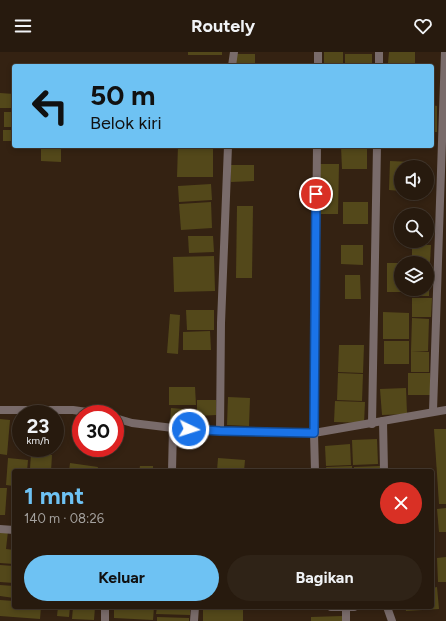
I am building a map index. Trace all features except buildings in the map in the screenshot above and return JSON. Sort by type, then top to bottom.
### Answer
[{"type":"street","points":[[232,64],[234,52]]},
{"type":"street","points":[[318,52],[318,64]]},
{"type":"street","points":[[379,52],[379,64]]},
{"type":"street","points":[[433,412],[445,52]]},
{"type":"street","points":[[220,431],[221,323],[228,148]]},
{"type":"street","points":[[315,469],[317,148]]},
{"type":"street","points":[[372,424],[377,148]]},
{"type":"street","points":[[0,410],[72,410]]},
{"type":"street","points":[[124,421],[173,428],[220,431],[314,433],[446,410]]},
{"type":"street","points":[[383,421],[384,469]]},
{"type":"street","points":[[172,469],[173,428]]},
{"type":"street","points":[[0,529],[12,530]]},
{"type":"street","points":[[105,609],[105,621]]},
{"type":"street","points":[[194,621],[195,609]]},
{"type":"street","points":[[346,621],[349,609]]},
{"type":"street","points":[[388,609],[392,621]]},
{"type":"route","points":[[189,429],[314,433],[316,194]]}]
